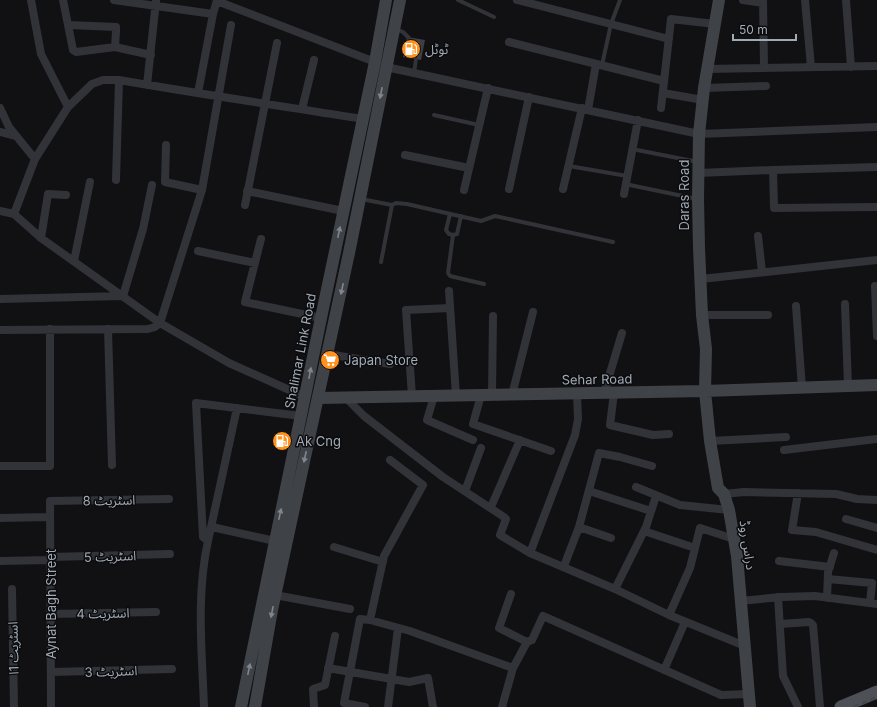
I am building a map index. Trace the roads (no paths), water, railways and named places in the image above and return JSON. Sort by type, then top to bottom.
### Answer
[{"type":"main road","name":"Shalimar Link Road","points":[[241,707],[318,398],[361,198],[381,64],[386,0]]},
{"type":"main road","name":"Shalimar Link Road","points":[[255,707],[275,595],[275,541],[363,119],[394,28],[400,0]]},
{"type":"main road","name":"Daras Road","points":[[705,391],[706,349],[702,315],[698,199],[699,134],[704,88],[719,0]]},
{"type":"main road","points":[[335,250],[349,253]]},
{"type":"main road","name":"Sehar Road","points":[[318,398],[578,394],[877,385]]},
{"type":"main road","name":"دراس روڈ","points":[[705,391],[710,441],[718,488],[724,494],[729,510],[737,556],[750,707]]},
{"type":"main road","points":[[841,707],[877,692]]},
{"type":"street","points":[[31,0],[41,54],[68,107]]},
{"type":"street","points":[[63,0],[74,50],[76,52],[115,47],[151,55]]},
{"type":"street","points":[[114,0],[156,2],[213,14]]},
{"type":"street","points":[[198,93],[217,0],[381,64],[414,73],[699,134],[877,127]]},
{"type":"street","points":[[517,0],[669,39]]},
{"type":"street","points":[[743,0],[763,2],[764,68]]},
{"type":"street","points":[[805,0],[811,68]]},
{"type":"street","points":[[846,0],[851,67]]},
{"type":"street","points":[[147,85],[156,2]]},
{"type":"street","points":[[661,108],[672,19],[715,24]]},
{"type":"street","points":[[69,25],[116,27],[115,47]]},
{"type":"street","points":[[0,330],[148,329],[155,327],[160,323],[202,190],[231,25]]},
{"type":"street","points":[[244,205],[276,42]]},
{"type":"street","points":[[509,42],[664,81]]},
{"type":"street","points":[[302,109],[314,60]]},
{"type":"street","points":[[563,189],[599,64]]},
{"type":"street","points":[[707,69],[877,66]]},
{"type":"street","points":[[14,214],[35,159],[68,107],[92,84],[103,80],[119,80],[363,119]]},
{"type":"street","points":[[116,180],[119,80]]},
{"type":"street","points":[[704,88],[766,86]]},
{"type":"street","points":[[464,190],[488,88]]},
{"type":"street","points":[[663,93],[703,100]]},
{"type":"street","points":[[509,189],[529,97]]},
{"type":"street","points":[[0,108],[9,127],[35,159]]},
{"type":"street","points":[[624,194],[638,120]]},
{"type":"street","points":[[0,132],[16,136]]},
{"type":"street","points":[[166,146],[165,182],[202,190]]},
{"type":"street","points":[[405,155],[469,168]]},
{"type":"street","points":[[698,167],[773,170],[877,167]]},
{"type":"street","points":[[773,170],[774,208],[877,207]]},
{"type":"street","points":[[74,261],[90,182]]},
{"type":"street","points":[[123,296],[143,228],[152,185]]},
{"type":"street","points":[[247,191],[343,211]]},
{"type":"street","points":[[41,238],[48,194],[66,195]]},
{"type":"street","points":[[0,211],[14,214],[41,238],[160,323],[229,363],[305,397]]},
{"type":"street","points":[[758,236],[762,272]]},
{"type":"street","points":[[261,239],[245,302],[321,318]]},
{"type":"street","points":[[198,251],[255,263]]},
{"type":"street","points":[[701,279],[877,260]]},
{"type":"street","points":[[876,286],[877,336]]},
{"type":"street","points":[[449,291],[456,396]]},
{"type":"street","points":[[0,299],[123,296]]},
{"type":"street","points":[[845,304],[848,386]]},
{"type":"street","points":[[796,306],[802,388]]},
{"type":"street","points":[[412,396],[406,310],[450,308]]},
{"type":"street","points":[[512,395],[533,312]]},
{"type":"street","points":[[702,315],[768,315]]},
{"type":"street","points":[[493,316],[486,395],[473,424],[551,451]]},
{"type":"street","points":[[0,466],[50,466],[50,329]]},
{"type":"street","points":[[108,329],[112,465]]},
{"type":"street","points":[[622,333],[609,393],[610,425],[653,435],[669,434]]},
{"type":"street","points":[[328,354],[390,364]]},
{"type":"street","points":[[530,553],[574,435],[578,418],[578,394]]},
{"type":"street","points":[[434,396],[427,420],[473,440]]},
{"type":"street","points":[[346,398],[364,416],[443,477],[491,507],[506,519],[500,535],[530,553],[564,566],[685,622],[745,646]]},
{"type":"street","points":[[208,541],[203,537],[196,403],[301,416]]},
{"type":"street","points":[[204,707],[200,614],[204,559],[237,408]]},
{"type":"street","points":[[710,441],[786,437]]},
{"type":"street","points":[[784,450],[877,439]]},
{"type":"street","points":[[491,507],[520,440]]},
{"type":"street","points":[[465,491],[481,448]]},
{"type":"street","points":[[564,566],[579,527],[599,453],[652,466]]},
{"type":"street","points":[[370,620],[384,556],[423,485],[390,460]]},
{"type":"street","points":[[636,487],[680,505],[729,510]]},
{"type":"street","points":[[589,491],[651,511]]},
{"type":"street","points":[[724,494],[744,492],[836,494],[857,499],[877,500]]},
{"type":"street","points":[[798,494],[792,530],[816,532],[877,550]]},
{"type":"street","points":[[615,589],[644,531],[656,496]]},
{"type":"street","name":"اسٹریٹ 8","points":[[50,501],[169,499]]},
{"type":"street","name":"Aynat Bagh Street","points":[[50,501],[51,707]]},
{"type":"street","points":[[0,518],[50,517]]},
{"type":"street","points":[[846,519],[877,528]]},
{"type":"street","points":[[579,527],[611,538]]},
{"type":"street","points":[[212,528],[275,541]]},
{"type":"street","points":[[669,615],[690,568],[700,528],[734,539]]},
{"type":"street","points":[[644,531],[695,548]]},
{"type":"street","points":[[334,547],[383,562]]},
{"type":"street","points":[[827,598],[828,579],[834,553]]},
{"type":"street","name":"اسٹریٹ 5","points":[[0,561],[170,554]]},
{"type":"street","points":[[779,561],[830,567]]},
{"type":"street","points":[[740,601],[778,597],[815,596],[873,604],[872,583],[828,579]]},
{"type":"street","name":"اسٹریٹ 1ا","points":[[12,589],[14,707]]},
{"type":"street","points":[[511,594],[500,628],[526,642]]},
{"type":"street","points":[[275,595],[350,609]]},
{"type":"street","points":[[778,597],[783,676],[798,707]]},
{"type":"street","name":"اسٹریٹ 4","points":[[50,614],[156,612]]},
{"type":"street","points":[[502,707],[513,668],[526,642],[532,640],[543,616],[721,695],[749,694]]},
{"type":"street","points":[[365,707],[344,703],[360,619],[370,620],[398,628],[513,668]]},
{"type":"street","points":[[664,670],[685,622]]},
{"type":"street","points":[[780,624],[808,622],[812,623],[813,625],[820,707]]},
{"type":"street","points":[[388,707],[398,628]]},
{"type":"street","points":[[314,707],[313,689],[325,685],[335,636]]},
{"type":"street","points":[[328,668],[409,682],[428,678],[433,707]]},
{"type":"street","name":"اسٹریٹ 3","points":[[51,672],[172,669]]},
{"type":"lane","points":[[458,0],[494,17]]},
{"type":"lane","points":[[599,64],[620,0]]},
{"type":"lane","points":[[394,28],[403,32],[409,38]]},
{"type":"lane","points":[[414,73],[416,59]]},
{"type":"lane","points":[[434,115],[479,125]]},
{"type":"lane","points":[[632,150],[698,167]]},
{"type":"lane","points":[[569,166],[698,199]]},
{"type":"lane","points":[[361,198],[392,205],[396,203],[407,204],[481,221],[495,216],[613,242]]},
{"type":"lane","points":[[381,262],[392,205]]},
{"type":"lane","points":[[450,214],[446,230],[449,234],[453,235]]},
{"type":"lane","points":[[461,216],[457,234],[453,235],[448,273],[450,276],[484,284]]},
{"type":"railway","points":[[854,707],[877,697]]},
{"type":"place","name":"ٹوٹل","points":[[411,49]]},
{"type":"place","name":"Japan Store","points":[[330,360]]},
{"type":"place","name":"Ak Cng","points":[[282,441]]}]
